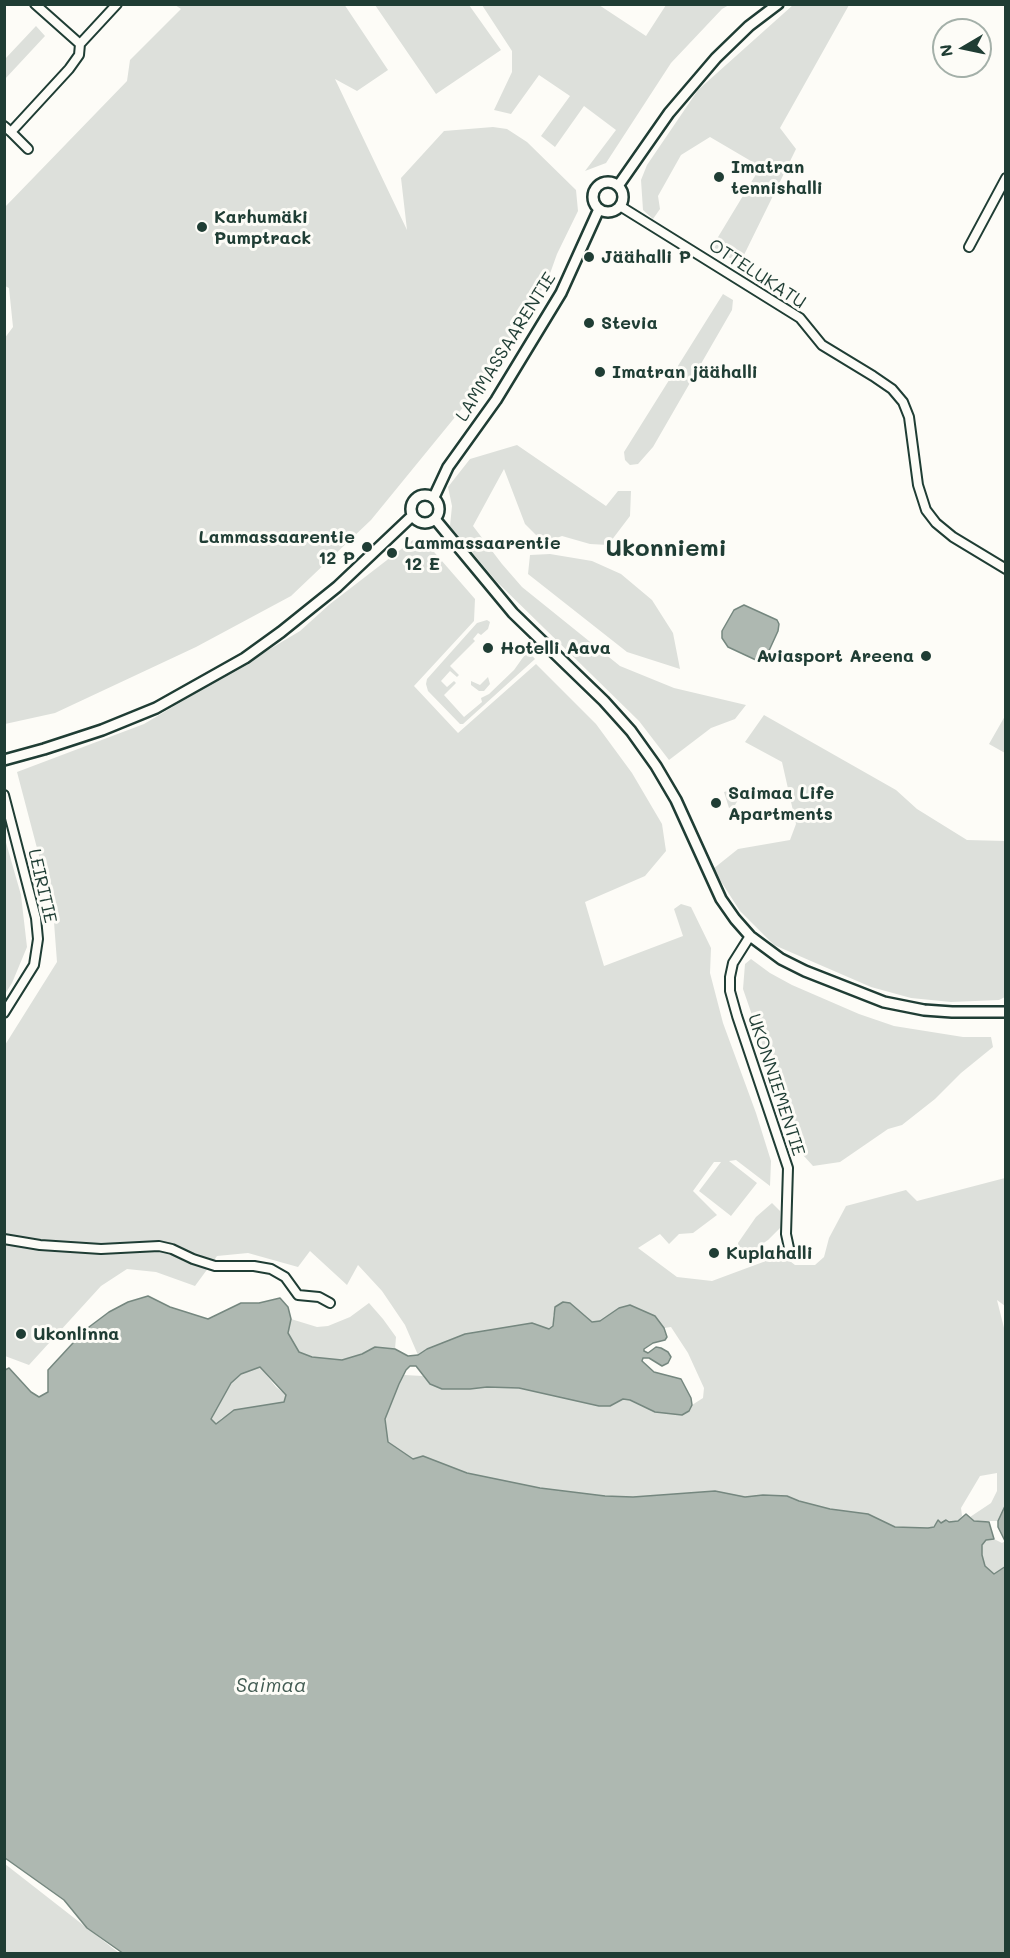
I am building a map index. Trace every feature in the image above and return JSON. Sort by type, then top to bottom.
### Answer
[{"type":"street","points":[[35,4],[80,45]]},
{"type":"street","points":[[28,148],[8,129],[69,69],[79,55],[80,45],[117,4]]},
{"type":"street","points":[[618,186],[669,113],[716,58],[778,4]]},
{"type":"street","points":[[969,247],[1005,178]]},
{"type":"street","points":[[606,182],[618,186],[622,195],[620,206],[610,212],[599,209],[593,200],[596,188],[606,182]]},
{"type":"street","name":"OTTELUKATU","points":[[620,206],[800,318],[822,345],[892,389],[903,402],[909,417],[918,485],[926,510],[936,523],[952,537],[1005,569]]},
{"type":"street","name":"LAMMASSAARENTIE","points":[[434,497],[448,466],[496,400],[561,293],[599,209]]},
{"type":"street","points":[[423,494],[434,497],[440,508],[435,519],[430,522],[420,522],[412,516],[411,505],[418,496],[423,494]]},
{"type":"street","points":[[4,760],[102,730],[156,708],[245,658],[337,587],[412,516]]},
{"type":"street","points":[[435,519],[513,613],[604,701],[631,731],[656,766],[676,800],[721,899],[750,936],[781,959],[805,971],[884,1002],[942,1012],[1005,1012]]},
{"type":"street","name":"LEIRITIE","points":[[4,795],[36,918],[38,939],[34,964],[4,1013]]},
{"type":"street","name":"UKONNIEMENTIE","points":[[750,936],[734,963],[730,977],[730,991],[736,1016],[788,1168],[786,1234],[789,1248]]},
{"type":"street","points":[[4,1239],[40,1245],[101,1249],[159,1246],[214,1266],[264,1267],[285,1277],[298,1295],[319,1297],[330,1303]]},
{"type":"shaded area","points":[[344,4],[388,70],[357,91],[335,79],[407,230],[401,178],[444,131],[493,127],[507,129],[527,142],[576,190],[578,211],[557,254],[547,282],[469,400],[371,520],[291,596],[196,647],[55,713],[5,724],[4,339],[13,327],[9,288],[5,286],[5,207],[127,81],[130,60],[181,9],[175,5]]},
{"type":"shaded area","points":[[375,5],[469,5],[501,50],[436,94]]},
{"type":"shaded area","points":[[482,5],[599,5],[646,36],[666,5],[729,5],[722,9],[671,63],[606,163],[585,171],[616,130],[584,106],[555,147],[541,136],[570,96],[539,75],[511,114],[494,110],[512,72],[512,51]]},
{"type":"shaded area","points":[[793,5],[849,5],[780,128],[796,149],[742,259],[730,258],[712,247],[758,171],[756,164],[710,137],[681,155],[658,196],[660,209],[653,219],[643,210],[641,180],[647,165],[698,90]]},
{"type":"shaded area","points":[[36,26],[45,36],[5,79],[5,59]]},
{"type":"shaded area","points":[[723,294],[733,300],[732,310],[653,447],[638,464],[630,465],[625,460],[624,452]]},
{"type":"shaded area","points":[[517,445],[606,506],[618,491],[631,491],[630,516],[608,545],[590,544],[562,536],[544,543],[525,524],[504,469],[473,526],[502,564],[522,587],[620,666],[674,688],[746,705],[735,719],[711,728],[669,760],[639,721],[497,582],[450,526],[452,506],[448,487],[470,459]]},
{"type":"shaded area","points":[[413,540],[428,545],[475,599],[474,621],[414,686],[458,733],[536,664],[596,724],[632,773],[662,824],[666,851],[645,876],[585,902],[604,966],[683,936],[674,909],[681,904],[691,907],[711,948],[710,973],[723,1023],[771,1161],[770,1186],[736,1160],[729,1161],[757,1183],[731,1216],[699,1191],[721,1162],[714,1162],[693,1191],[717,1215],[693,1233],[679,1234],[669,1244],[660,1234],[638,1248],[677,1277],[712,1281],[782,1255],[795,1265],[815,1265],[824,1257],[829,1238],[846,1206],[906,1190],[917,1201],[1005,1178],[1005,1306],[997,1300],[1006,1336],[1006,1506],[998,1521],[974,1521],[970,1517],[991,1503],[997,1491],[997,1473],[980,1476],[961,1508],[962,1516],[958,1521],[928,1528],[895,1527],[868,1514],[830,1509],[786,1496],[745,1497],[715,1491],[633,1497],[605,1496],[540,1488],[467,1473],[423,1456],[413,1459],[388,1442],[385,1419],[404,1375],[423,1376],[430,1384],[442,1389],[519,1388],[610,1406],[623,1399],[655,1412],[689,1411],[692,1405],[703,1398],[704,1388],[688,1353],[671,1327],[664,1328],[655,1316],[619,1308],[600,1321],[592,1322],[570,1303],[553,1315],[553,1326],[549,1329],[532,1323],[465,1334],[427,1349],[418,1355],[405,1325],[382,1291],[358,1265],[347,1285],[310,1251],[298,1267],[248,1253],[217,1256],[195,1286],[156,1272],[127,1269],[101,1286],[29,1365],[5,1356],[5,1045],[57,962],[53,909],[17,772],[144,724],[300,631],[330,604]]},
{"type":"shaded area","points":[[550,554],[592,561],[621,574],[652,600],[673,633],[680,669],[627,652],[528,574],[530,555]]},
{"type":"shaded area","points":[[487,620],[490,622],[488,629],[481,635],[478,633],[473,639],[475,641],[450,666],[459,675],[457,677],[450,671],[441,681],[447,687],[454,681],[456,683],[444,695],[464,717],[482,702],[481,698],[489,694],[514,670],[524,656],[529,652],[535,659],[463,724],[460,724],[428,691],[427,679],[477,623]]},
{"type":"shaded area","points":[[488,677],[490,684],[484,691],[479,691],[471,685],[471,681],[480,685]]},
{"type":"shaded area","points":[[764,715],[896,790],[917,809],[967,840],[1005,841],[1005,997],[999,1000],[951,1002],[911,998],[871,987],[774,945],[740,911],[713,869],[738,849],[790,840],[796,824],[782,762],[745,742]]},
{"type":"shaded area","points":[[1005,716],[1005,753],[989,744]]},
{"type":"shaded area","points":[[737,790],[738,800],[729,808],[724,792]]},
{"type":"shaded area","points":[[5,839],[21,895],[27,947],[5,994]]},
{"type":"shaded area","points":[[751,959],[792,985],[859,1014],[894,1026],[963,1037],[991,1037],[993,1047],[902,1125],[888,1129],[840,1162],[813,1166],[803,1155],[788,1119],[743,989],[745,964]]},
{"type":"shaded area","points":[[772,1203],[780,1211],[780,1228],[768,1240],[746,1255],[739,1257],[738,1243],[756,1217]]},
{"type":"shaded area","points":[[369,1303],[396,1337],[395,1349],[375,1347],[342,1360],[312,1357],[299,1352],[288,1333],[291,1319],[317,1327],[328,1326],[350,1317]]},
{"type":"shaded area","points":[[260,1367],[276,1387],[286,1395],[284,1402],[222,1418],[217,1424],[211,1420],[231,1383],[241,1374]]},
{"type":"shaded area","points":[[994,1539],[1002,1543],[1005,1541],[1005,1566],[994,1574],[985,1566],[982,1544],[986,1540]]},
{"type":"shaded area","points":[[5,1864],[119,1953],[5,1953]]},
{"type":"water","points":[[744,605],[777,620],[779,624],[767,655],[758,661],[728,647],[722,638],[722,631],[734,610]]},
{"type":"water","name":"Saimaa","points":[[148,1296],[170,1307],[208,1319],[241,1303],[259,1303],[280,1298],[288,1307],[291,1319],[288,1333],[299,1352],[312,1357],[342,1360],[375,1347],[395,1349],[408,1356],[418,1355],[427,1349],[465,1334],[532,1323],[549,1329],[553,1326],[555,1307],[563,1302],[570,1303],[592,1322],[600,1321],[619,1308],[630,1305],[655,1316],[664,1328],[667,1337],[665,1340],[653,1343],[644,1351],[648,1353],[656,1347],[661,1348],[671,1357],[668,1363],[662,1366],[649,1358],[643,1358],[642,1361],[654,1372],[681,1379],[691,1398],[692,1405],[689,1411],[682,1415],[655,1412],[623,1399],[610,1406],[599,1406],[519,1388],[442,1389],[430,1384],[416,1366],[410,1366],[399,1384],[385,1419],[388,1442],[413,1459],[423,1456],[467,1473],[540,1488],[633,1497],[715,1491],[745,1497],[787,1496],[830,1509],[868,1514],[895,1527],[934,1527],[938,1520],[941,1523],[946,1520],[958,1521],[966,1514],[974,1521],[989,1522],[994,1539],[986,1540],[982,1545],[985,1566],[994,1574],[1006,1566],[1005,1953],[124,1954],[87,1928],[64,1900],[5,1858],[5,1370],[9,1368],[31,1392],[39,1397],[48,1392],[48,1370],[85,1330],[109,1312],[128,1302]],"holes":[[[260,1367],[286,1395],[284,1402],[234,1410],[216,1424],[211,1419],[231,1383],[241,1374]]]},
{"type":"water","points":[[1005,1506],[1005,1541],[998,1527],[998,1521]]},
{"type":"place","name":"Imatran tennishalli","points":[[719,177]]},
{"type":"place","name":"Karhumäki Pumptrack","points":[[202,227]]},
{"type":"place","name":"Jäähalli P","points":[[589,257]]},
{"type":"place","name":"Stevia","points":[[589,323]]},
{"type":"place","name":"Imatran jäähalli","points":[[600,372]]},
{"type":"place","name":"Lammassaarentie 12 P","points":[[367,547]]},
{"type":"place","name":"Lammassaarentie 12 E","points":[[392,553]]},
{"type":"place","name":"Hotelli Aava","points":[[488,648]]},
{"type":"place","name":"Aviasport Areena","points":[[926,656]]},
{"type":"place","name":"Saimaa Life Apartments","points":[[716,803]]},
{"type":"place","name":"Kuplahalli","points":[[714,1253]]},
{"type":"place","name":"Ukonlinna","points":[[21,1334]]},
{"type":"district","name":"Ukonniemi","points":[[666,549]]}]
